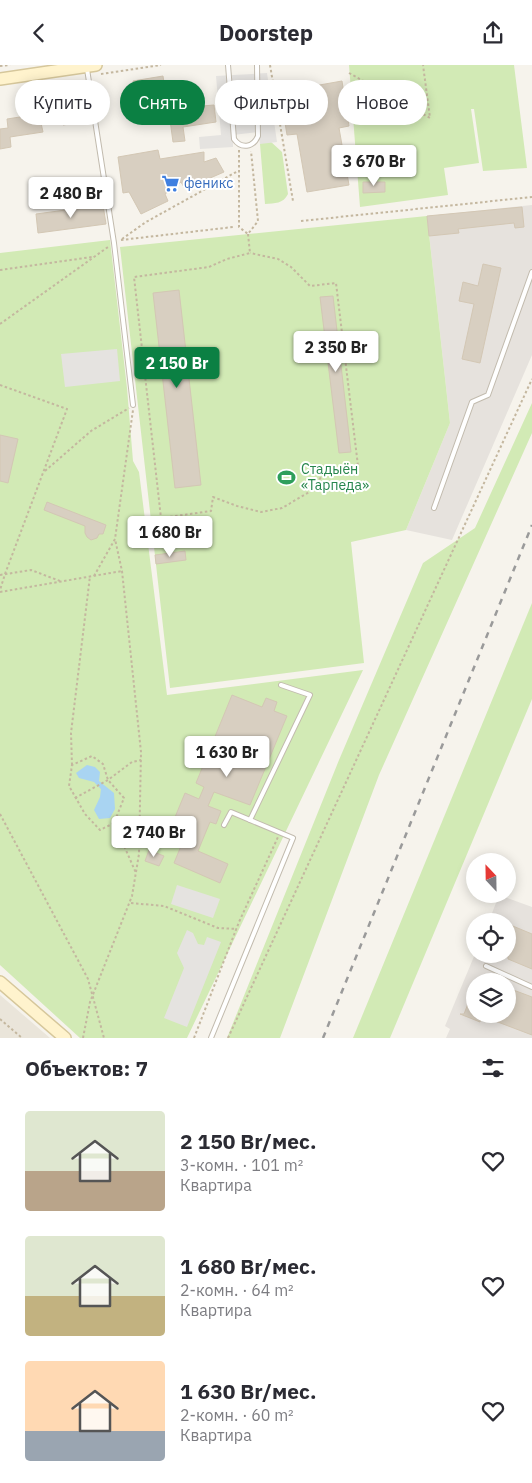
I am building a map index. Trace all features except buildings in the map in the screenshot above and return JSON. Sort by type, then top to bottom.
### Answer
[{"type":"main road","points":[[0,79],[84,66]]},
{"type":"main road","points":[[0,982],[65,1038]]},
{"type":"lane","points":[[228,65],[233,135],[239,145],[243,146],[251,145],[258,136],[257,65]]},
{"type":"lane","points":[[84,66],[114,243],[133,405]]},
{"type":"lane","points":[[434,508],[472,402],[488,395],[532,271]]},
{"type":"lane","points":[[250,820],[310,695],[282,685]]},
{"type":"lane","points":[[211,1038],[293,838],[280,831],[230,813],[224,825]]},
{"type":"lane","points":[[486,966],[532,987]]},
{"type":"path","points":[[0,67],[10,65]]},
{"type":"path","points":[[135,65],[136,69]]},
{"type":"path","points":[[270,65],[293,201]]},
{"type":"path","points":[[350,73],[430,119],[423,65]]},
{"type":"path","points":[[239,145],[239,227],[248,234]]},
{"type":"path","points":[[250,253],[248,234],[258,221],[251,145]]},
{"type":"path","points":[[120,240],[146,222],[239,170]]},
{"type":"path","points":[[301,221],[532,197]]},
{"type":"path","points":[[250,253],[278,259],[291,267],[310,286],[336,283],[358,466],[327,469],[311,491],[282,507],[261,512],[236,506],[213,497],[211,511],[162,518],[134,277],[209,267],[226,259],[250,253]]},
{"type":"path","points":[[0,270],[94,257]]},
{"type":"path","points":[[228,1038],[532,379]]},
{"type":"path","points":[[0,385],[67,409],[4,574],[0,591],[122,571]]},
{"type":"path","points":[[43,472],[91,431],[133,405]]},
{"type":"path","points":[[83,1038],[88,1010],[130,903],[139,855],[141,760],[122,571],[115,539],[133,405]]},
{"type":"path","points":[[94,576],[115,539]]},
{"type":"path","points":[[0,575],[31,570],[61,581]]},
{"type":"path","points":[[72,765],[92,757],[103,764],[108,780],[124,798],[114,823],[100,830],[85,814],[68,786],[72,765],[71,733],[90,577]]},
{"type":"path","points":[[75,798],[108,780],[132,762],[141,760]]},
{"type":"path","points":[[0,814],[88,979],[104,1038]]},
{"type":"path","points":[[114,823],[136,873]]},
{"type":"path","points":[[194,1038],[237,929],[280,831]]},
{"type":"path","points":[[130,903],[164,906],[218,928],[237,929]]},
{"type":"path","points":[[0,1019],[22,1038]]},
{"type":"shaded area","points":[[267,73],[268,80],[216,80],[216,76]]},
{"type":"shaded area","points":[[220,125],[275,125],[277,142],[260,144],[258,132],[233,135],[233,147],[200,149],[199,137],[221,135]]},
{"type":"shaded area","points":[[532,205],[532,355],[452,540],[406,530],[450,423],[427,216]]},
{"type":"shaded area","points":[[117,349],[120,381],[65,387],[61,354]]},
{"type":"shaded area","points":[[177,885],[220,899],[213,918],[171,904]]},
{"type":"shaded area","points":[[516,901],[532,907],[532,1038],[446,1038],[450,1029],[445,1026],[466,976],[466,1023],[516,1023],[516,973],[467,973],[471,963],[516,963],[516,913],[492,913],[496,903],[516,903]]},
{"type":"shaded area","points":[[187,930],[193,933],[198,944],[204,945],[207,937],[221,942],[187,1027],[164,1018],[184,968],[177,953]]},
{"type":"shaded area","points":[[0,995],[50,1038],[0,1038]]},
{"type":"green space","points":[[349,65],[514,65],[527,168],[483,171],[474,109],[471,109],[479,163],[444,168],[448,195],[360,207],[354,125],[427,125],[427,80],[350,80]]},
{"type":"green space","points":[[263,141],[270,141],[282,152],[288,194],[284,200],[265,204],[260,144]]},
{"type":"green space","name":"Стадыён «Тарпеда»","points":[[427,216],[450,423],[406,530],[351,542],[364,663],[170,688],[120,247]]},
{"type":"green space","points":[[110,240],[127,388],[133,461],[139,472],[167,695],[363,670],[187,1038],[80,1038],[0,965],[0,253]]},
{"type":"green space","points":[[532,403],[532,433],[379,775],[280,1038],[227,1038],[339,760],[423,563],[475,528]]},
{"type":"green space","points":[[532,603],[532,699],[390,1038],[353,1038]]},
{"type":"water","points":[[87,765],[95,767],[100,772],[99,781],[114,793],[115,809],[110,818],[99,819],[94,810],[100,797],[101,789],[94,782],[79,778],[76,773]]},
{"type":"railway","points":[[323,1038],[532,525]]},
{"type":"place","name":"феникс","points":[[170,183]]},
{"type":"place","name":"Стадыён «Тарпеда»","points":[[287,477]]}]
